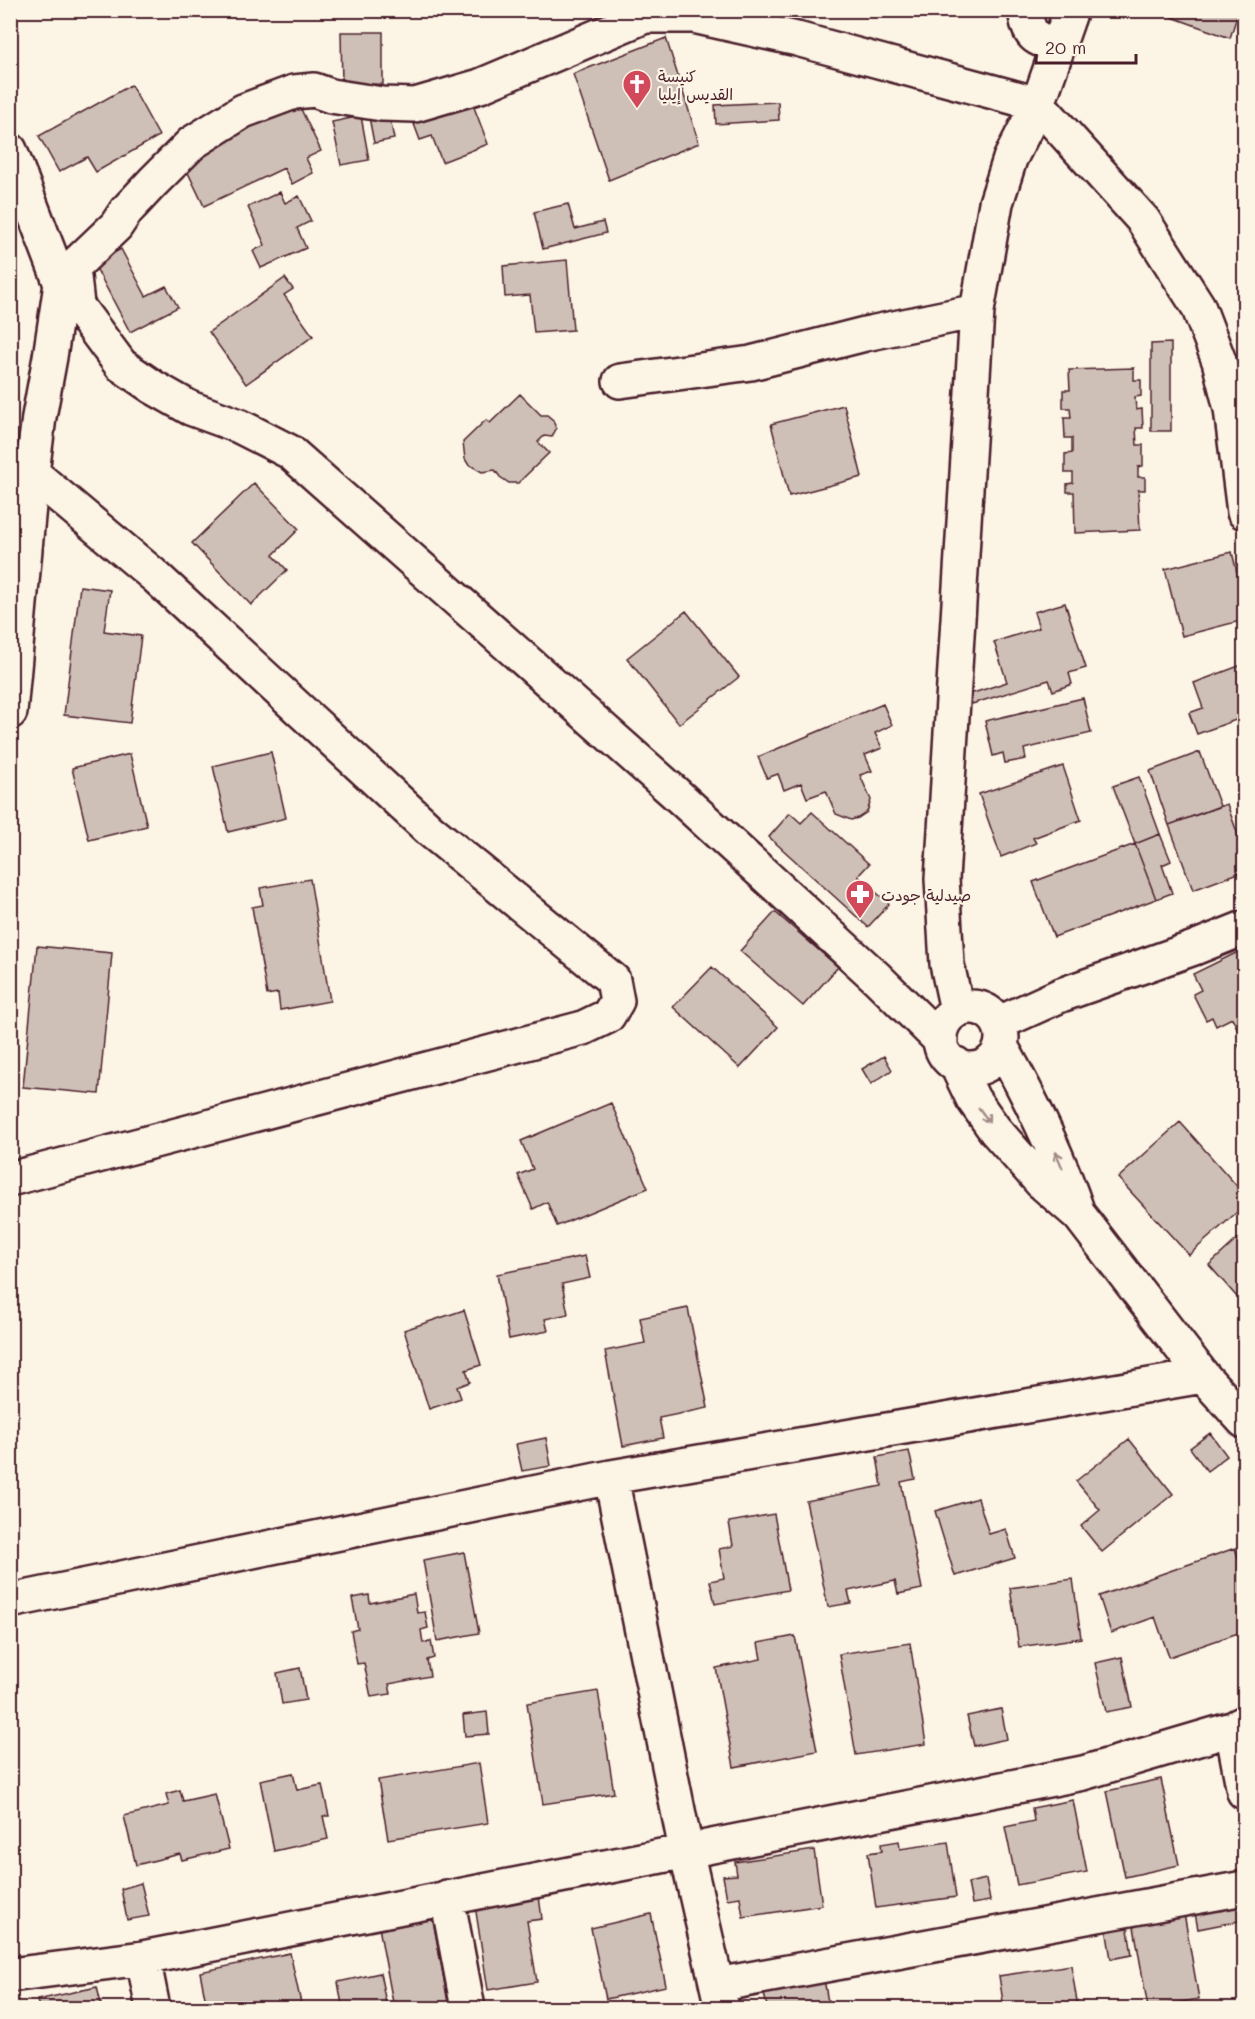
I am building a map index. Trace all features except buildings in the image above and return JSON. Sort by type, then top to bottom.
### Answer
[{"type":"street","points":[[1025,10],[1032,35],[1041,41],[1059,44]]},
{"type":"street","points":[[957,1010],[947,964],[942,879],[977,311],[996,203],[1010,159],[1038,104],[1071,10]]},
{"type":"street","points":[[10,712],[21,468],[39,417],[50,357],[69,294],[74,267],[116,226],[126,211],[192,143],[243,111],[294,92],[314,90],[331,96],[382,104],[416,105],[480,86],[645,16],[694,13],[1038,104],[1143,220],[1198,306],[1219,361],[1230,409],[1245,512]]},
{"type":"street","points":[[10,150],[69,294],[121,365],[190,408],[239,426],[290,452],[674,792],[877,978],[963,1067],[975,1068],[986,1065],[995,1057],[1000,1035],[1061,995],[1245,928]]},
{"type":"street","points":[[620,381],[752,363],[865,334],[977,311]]},
{"type":"street","points":[[10,1179],[583,1028],[608,1016],[617,1000],[613,980],[431,831],[156,577],[21,468]]},
{"type":"street","points":[[1079,1215],[1062,1164],[991,1014],[981,1008],[969,1007],[957,1010],[947,1018],[942,1029],[948,1053],[973,1099],[995,1130],[1041,1182],[1079,1215],[1203,1376],[1245,1421]]},
{"type":"street","points":[[10,1601],[611,1477],[1203,1376]]},
{"type":"street","points":[[611,1477],[686,1850],[719,1997],[1245,1888]]},
{"type":"street","points":[[10,1975],[142,1958],[1083,1773],[1238,1726],[1245,1792]]},
{"type":"street","points":[[447,1897],[468,2008]]},
{"type":"street","points":[[142,1958],[153,2008]]},
{"type":"place","name":"كنيسة القديس إيليا","points":[[637,110]]},
{"type":"place","name":"صيدلية جودت","points":[[860,920]]}]
